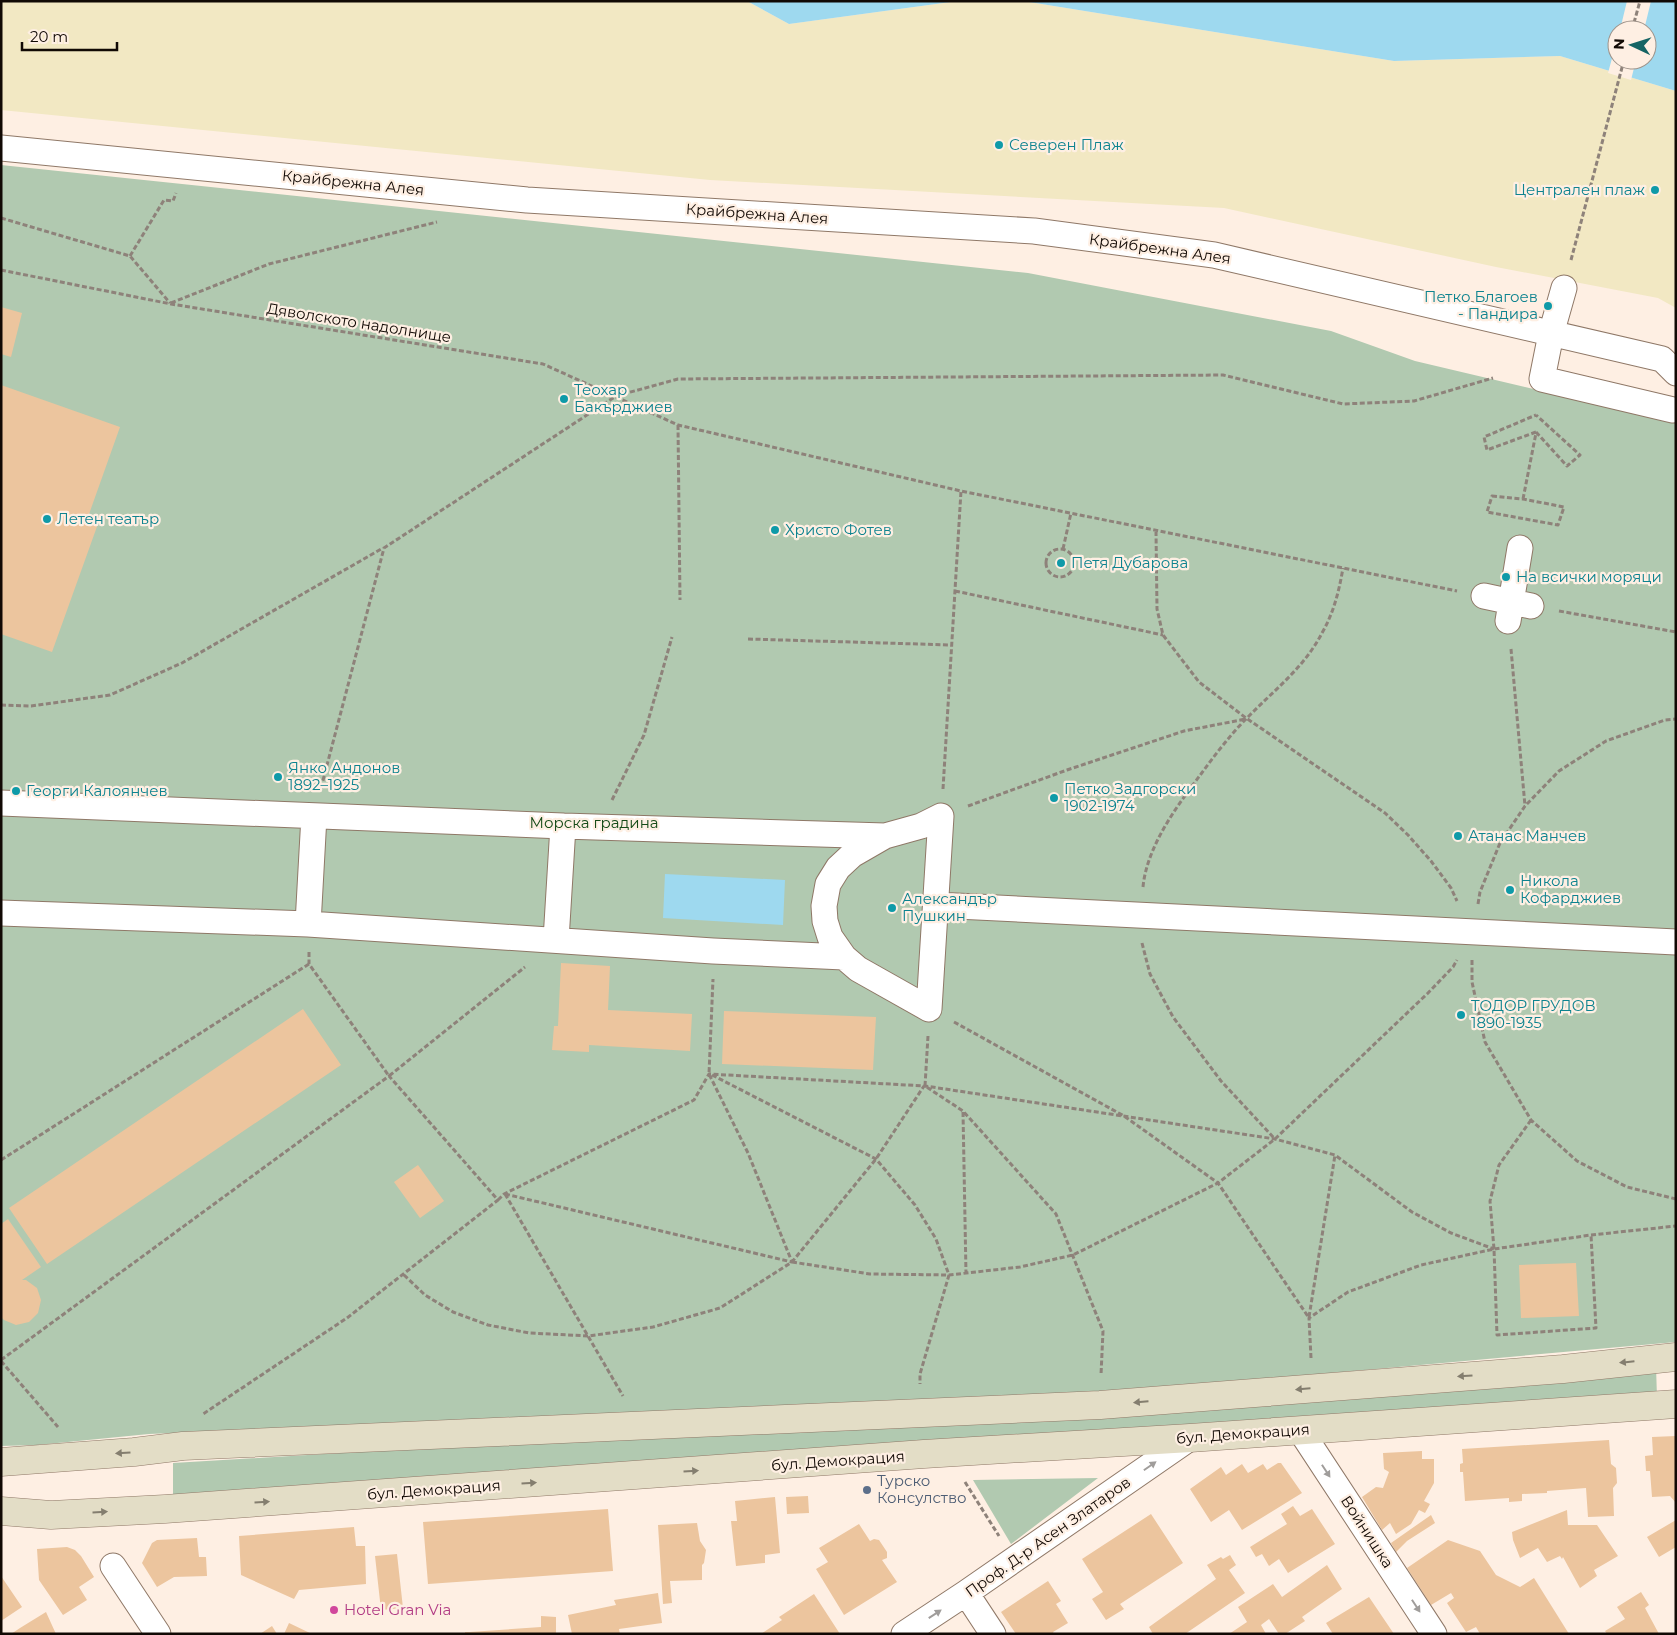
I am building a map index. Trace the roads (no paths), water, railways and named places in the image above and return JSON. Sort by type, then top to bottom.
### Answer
[{"type":"main road","points":[[1,1462],[134,1452],[184,1446],[1100,1405],[1563,1369],[1676,1357]]},
{"type":"main road","name":"бул. Демокрация","points":[[1,1512],[51,1515],[165,1509],[924,1454],[1190,1438],[1676,1404]]},
{"type":"street","name":"Крайбрежна Алея","points":[[1,148],[527,200],[1034,231],[1214,254],[1662,359],[1676,373]]},
{"type":"street","points":[[1564,288],[1551,334],[1542,380],[1673,410]]},
{"type":"street","points":[[1484,596],[1517,610],[1520,548]]},
{"type":"street","points":[[1,803],[563,826],[885,836]]},
{"type":"street","points":[[308,924],[314,816]]},
{"type":"street","points":[[941,816],[929,1009],[858,969],[844,957],[830,937],[825,921],[824,906],[828,884],[838,868],[852,855],[885,836],[921,826],[941,816]]},
{"type":"street","points":[[556,940],[563,826]]},
{"type":"street","points":[[936,905],[1676,942]]},
{"type":"street","points":[[1,913],[308,924],[844,957]]},
{"type":"street","name":"Войнишка","points":[[1300,1430],[1434,1634]]},
{"type":"street","name":"Проф. Д-р Асен Златаров","points":[[904,1634],[1190,1438]]},
{"type":"street","points":[[113,1566],[158,1634]]},
{"type":"street","points":[[966,1593],[993,1634]]},
{"type":"water","points":[[747,1],[958,1],[789,24]]},
{"type":"water","points":[[1023,1],[1676,1],[1676,91],[1560,56],[1394,61]]},
{"type":"water","points":[[665,874],[785,880],[783,925],[663,918]]},
{"type":"place","name":"Северен Плаж","points":[[999,145]]},
{"type":"place","name":"Централен плаж","points":[[1655,190]]},
{"type":"place","name":"Петко Благоев - Пандира","points":[[1548,306]]},
{"type":"place","name":"Теохар Бакърджиев","points":[[564,399]]},
{"type":"place","name":"Летен театър","points":[[47,519]]},
{"type":"place","name":"Христо Фотев","points":[[775,530]]},
{"type":"place","name":"Петя Дубарова","points":[[1061,563]]},
{"type":"place","name":"На всички моряци","points":[[1506,577]]},
{"type":"place","name":"Янко Андонов 1892–1925","points":[[278,777]]},
{"type":"place","name":"Георги Калоянчев","points":[[16,791]]},
{"type":"place","name":"Петко Задгорски 1902-1974","points":[[1054,798]]},
{"type":"place","name":"Атанас Манчев","points":[[1458,836]]},
{"type":"place","name":"Никола Кофарджиев","points":[[1510,890]]},
{"type":"place","name":"Александър Пушкин","points":[[892,908]]},
{"type":"place","name":"TOДOP ГРУДОВ 1890-1935","points":[[1461,1015]]},
{"type":"place","name":"Турско Консулство","points":[[867,1490]]},
{"type":"place","name":"Hotel Gran Via","points":[[334,1610]]},
{"type":"park label","name":"Морска градина","points":[[594,823]]}]
